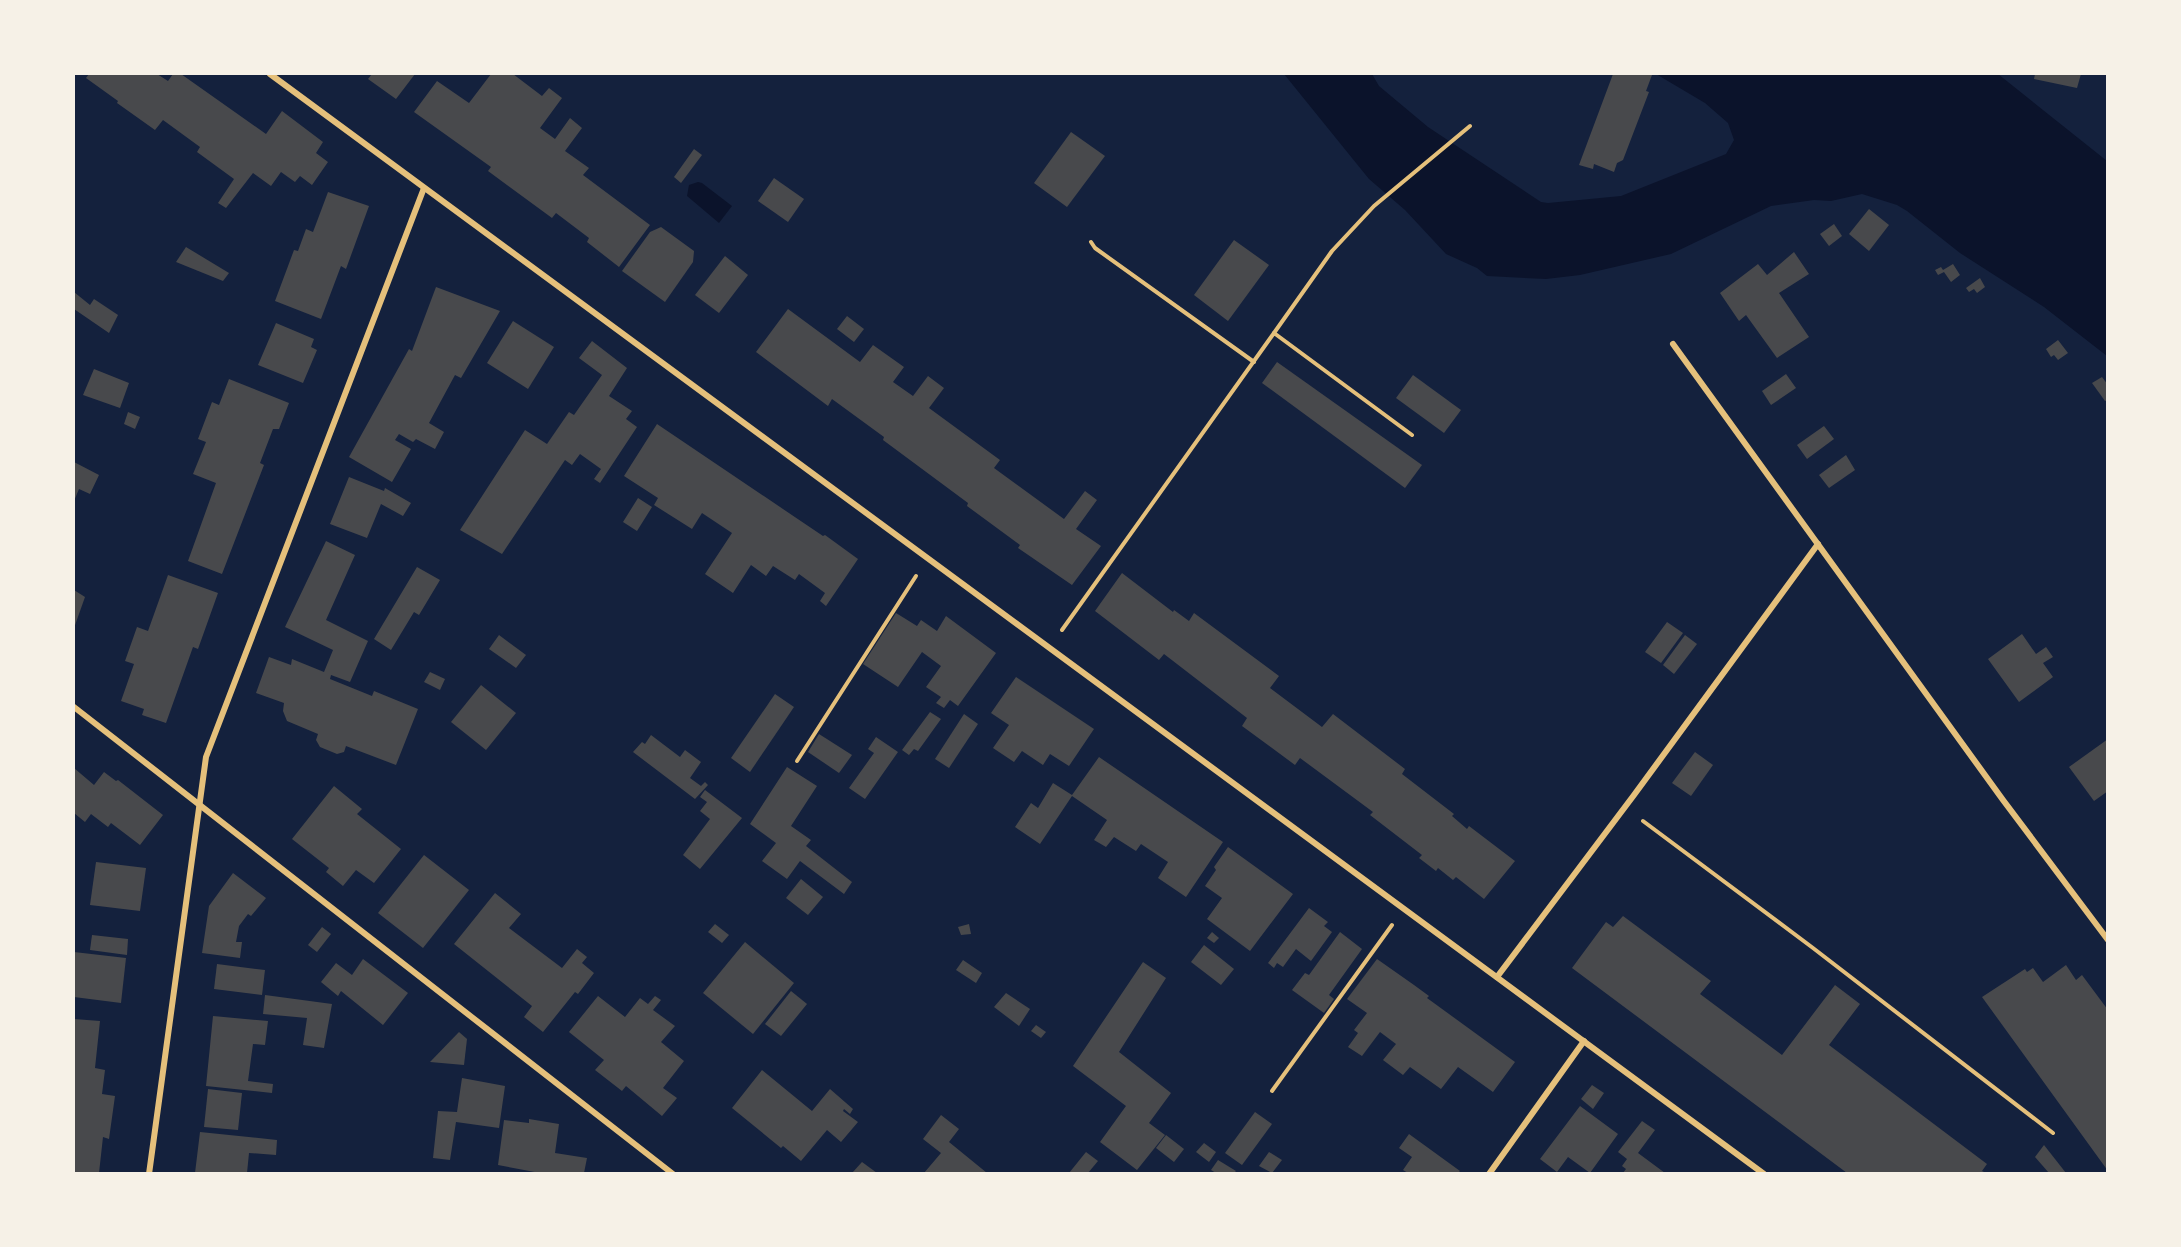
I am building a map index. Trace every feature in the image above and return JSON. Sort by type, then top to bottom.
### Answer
[{"type":"street","points":[[270,74],[1764,1173]]},
{"type":"street","points":[[149,1173],[206,757],[424,188]]},
{"type":"street","points":[[1673,344],[2108,940]]},
{"type":"street","points":[[1497,977],[1625,808],[1818,544]]},
{"type":"street","points":[[74,708],[673,1173]]},
{"type":"street","points":[[1489,1173],[1584,1041]]},
{"type":"path","points":[[1049,648],[1332,250],[1374,206],[1470,126]]},
{"type":"path","points":[[1091,242],[1095,248],[1254,362]]},
{"type":"path","points":[[1274,333],[1412,435]]},
{"type":"path","points":[[797,761],[928,558]]},
{"type":"path","points":[[1625,808],[1813,948],[2053,1133]]},
{"type":"path","points":[[1272,1091],[1404,908]]},
{"type":"water","points":[[1284,74],[1372,74],[1379,86],[1428,127],[1541,202],[1548,203],[1621,196],[1726,154],[1734,140],[1728,123],[1705,103],[1656,74],[1998,74],[2107,161],[2107,356],[2044,307],[1960,253],[1907,211],[1897,205],[1862,194],[1831,201],[1814,200],[1771,206],[1671,254],[1580,275],[1546,279],[1487,276],[1477,268],[1446,254],[1405,210],[1369,179]]},
{"type":"water","points":[[698,182],[732,206],[719,223],[687,196],[689,185]]},
{"type":"building","points":[[89,74],[157,74],[168,81],[173,74],[181,74],[266,134],[282,111],[323,142],[316,153],[328,162],[312,185],[300,176],[295,182],[281,172],[271,186],[253,173],[226,208],[218,203],[234,179],[197,152],[200,147],[163,120],[155,130],[117,103],[118,101],[86,78]]},
{"type":"building","points":[[372,74],[415,74],[396,99],[368,79]]},
{"type":"building","points":[[491,74],[513,74],[542,96],[549,88],[562,98],[540,128],[555,139],[570,118],[582,128],[565,151],[589,168],[583,175],[650,225],[619,267],[587,242],[589,238],[556,213],[552,218],[488,171],[491,167],[414,112],[437,81],[469,103]]},
{"type":"building","points":[[1613,74],[1652,75],[1646,91],[1649,92],[1623,160],[1617,163],[1614,172],[1594,164],[1593,169],[1579,165]]},
{"type":"building","points":[[2035,74],[2081,74],[2077,88],[2034,79]]},
{"type":"building","points":[[1071,132],[1105,156],[1067,207],[1034,183]]},
{"type":"building","points":[[694,149],[702,155],[681,183],[674,177]]},
{"type":"building","points":[[774,178],[804,199],[788,222],[758,201]]},
{"type":"building","points":[[328,192],[369,206],[346,269],[341,266],[321,319],[275,301],[294,250],[298,251],[306,229],[313,232]]},
{"type":"building","points":[[1869,209],[1889,225],[1869,251],[1849,234]]},
{"type":"building","points":[[1834,224],[1842,236],[1829,246],[1820,234]]},
{"type":"building","points":[[661,227],[694,251],[693,262],[665,302],[622,271],[650,232]]},
{"type":"building","points":[[1234,240],[1269,265],[1228,321],[1194,295]]},
{"type":"building","points":[[186,247],[229,273],[223,281],[176,262]]},
{"type":"building","points":[[1794,252],[1809,274],[1779,293],[1809,337],[1777,358],[1746,315],[1739,321],[1720,293],[1758,264],[1767,275]]},
{"type":"building","points":[[725,256],[748,275],[719,313],[695,295]]},
{"type":"building","points":[[1953,264],[1960,275],[1951,282],[1944,272],[1938,275],[1935,270],[1941,267],[1943,270]]},
{"type":"building","points":[[1980,278],[1985,287],[1977,293],[1974,289],[1969,292],[1966,288]]},
{"type":"building","points":[[436,287],[500,311],[461,378],[455,375],[429,423],[444,432],[435,449],[416,439],[413,442],[399,434],[395,440],[411,449],[392,482],[349,457],[409,349],[412,351]]},
{"type":"building","points":[[74,292],[90,305],[94,299],[118,315],[109,333],[74,309]]},
{"type":"building","points":[[788,309],[860,362],[873,345],[904,367],[893,382],[913,396],[928,376],[944,388],[929,408],[1000,460],[994,468],[1064,519],[1085,491],[1097,500],[1076,529],[1101,546],[1072,585],[1018,548],[1020,545],[883,440],[884,437],[832,399],[828,406],[756,352]]},
{"type":"building","points":[[847,316],[864,329],[854,342],[837,329]]},
{"type":"building","points":[[513,321],[554,347],[528,389],[487,363]]},
{"type":"building","points":[[276,323],[314,339],[311,347],[317,350],[303,383],[258,365]]},
{"type":"building","points":[[2058,340],[2068,353],[2058,360],[2054,355],[2051,357],[2046,349]]},
{"type":"building","points":[[592,341],[627,368],[609,396],[632,411],[626,419],[637,427],[600,483],[594,479],[601,469],[580,454],[572,465],[565,460],[502,554],[460,530],[525,430],[547,444],[569,412],[574,415],[602,375],[579,358]]},
{"type":"building","points":[[1277,362],[1422,465],[1405,488],[1262,383]]},
{"type":"building","points":[[94,369],[129,383],[120,408],[83,395]]},
{"type":"building","points":[[1786,374],[1796,388],[1771,405],[1762,391]]},
{"type":"building","points":[[1413,375],[1461,410],[1444,433],[1396,398]]},
{"type":"building","points":[[2102,377],[2108,385],[2108,400],[2105,401],[2092,383]]},
{"type":"building","points":[[229,379],[289,403],[279,429],[273,429],[260,463],[264,465],[222,574],[188,561],[216,483],[193,474],[206,442],[198,439],[212,402],[219,405]]},
{"type":"building","points":[[128,412],[140,417],[135,429],[124,424]]},
{"type":"building","points":[[657,424],[858,559],[826,606],[820,601],[825,593],[799,574],[795,580],[773,566],[766,576],[751,565],[733,593],[705,574],[732,533],[702,513],[692,529],[654,505],[658,498],[624,476]]},
{"type":"building","points":[[1824,426],[1834,439],[1807,459],[1797,445]]},
{"type":"building","points":[[1846,455],[1855,470],[1829,488],[1819,475]]},
{"type":"building","points":[[74,462],[99,475],[90,494],[79,489],[74,501]]},
{"type":"building","points":[[349,477],[384,491],[385,488],[411,503],[403,516],[381,504],[367,538],[330,524]]},
{"type":"building","points":[[638,498],[652,507],[637,531],[623,522]]},
{"type":"building","points":[[326,541],[355,555],[326,620],[368,641],[350,682],[331,675],[330,679],[372,696],[374,691],[418,709],[396,765],[346,746],[344,752],[337,754],[320,747],[316,740],[318,734],[287,721],[283,711],[284,703],[256,693],[269,657],[291,665],[292,659],[324,672],[333,650],[285,627]]},
{"type":"building","points":[[417,567],[440,580],[419,615],[414,612],[391,650],[374,639]]},
{"type":"building","points":[[1122,573],[1173,612],[1174,610],[1189,621],[1194,613],[1279,676],[1270,688],[1322,727],[1333,714],[1405,769],[1402,774],[1454,814],[1452,816],[1467,829],[1469,826],[1515,861],[1484,899],[1456,877],[1453,880],[1438,868],[1436,871],[1419,858],[1422,855],[1370,815],[1373,812],[1300,758],[1295,765],[1242,726],[1247,718],[1164,654],[1159,660],[1095,611]]},
{"type":"building","points":[[168,575],[218,593],[198,649],[193,647],[166,723],[142,715],[144,709],[121,701],[134,664],[125,661],[137,627],[148,631]]},
{"type":"building","points":[[74,590],[85,597],[74,628]]},
{"type":"building","points":[[896,613],[917,626],[921,620],[937,631],[946,616],[996,653],[958,706],[950,700],[944,708],[936,703],[941,697],[926,687],[941,666],[922,652],[898,687],[863,664]]},
{"type":"building","points":[[1667,622],[1683,633],[1661,663],[1645,652]]},
{"type":"building","points":[[2022,634],[2036,654],[2046,647],[2053,657],[2043,663],[2053,677],[2019,702],[1988,659]]},
{"type":"building","points":[[499,635],[526,655],[516,668],[489,649]]},
{"type":"building","points":[[1685,635],[1697,644],[1674,674],[1663,665]]},
{"type":"building","points":[[430,672],[445,679],[440,690],[424,682]]},
{"type":"building","points":[[1016,677],[1094,729],[1069,766],[1050,754],[1043,765],[1022,751],[1014,762],[993,748],[1009,725],[991,713]]},
{"type":"building","points":[[481,685],[516,713],[486,750],[451,722]]},
{"type":"building","points":[[775,694],[794,707],[750,772],[731,758]]},
{"type":"building","points":[[930,712],[941,719],[918,751],[914,749],[909,755],[902,750]]},
{"type":"building","points":[[964,714],[978,724],[949,768],[935,759]]},
{"type":"building","points":[[819,734],[852,755],[839,773],[808,752]]},
{"type":"building","points":[[651,735],[680,757],[685,750],[701,762],[690,778],[701,786],[705,782],[708,785],[695,799],[633,752],[642,742],[645,744]]},
{"type":"building","points":[[876,737],[898,752],[865,799],[849,788],[874,753],[868,749]]},
{"type":"building","points":[[2108,739],[2108,791],[2094,801],[2069,767]]},
{"type":"building","points":[[1695,752],[1713,765],[1691,796],[1672,783]]},
{"type":"building","points":[[1099,757],[1223,842],[1186,897],[1158,878],[1168,862],[1141,844],[1136,851],[1114,837],[1106,847],[1094,840],[1107,820],[1072,796],[1040,844],[1015,827],[1031,803],[1038,808],[1053,783],[1072,795]]},
{"type":"building","points":[[787,767],[817,786],[791,826],[811,840],[806,846],[852,882],[844,894],[800,861],[787,879],[762,861],[776,843],[750,824]]},
{"type":"building","points":[[74,768],[94,785],[104,772],[163,815],[140,845],[111,823],[108,827],[91,814],[85,822],[74,813]]},
{"type":"building","points":[[334,786],[362,809],[357,814],[401,849],[374,883],[356,870],[343,886],[326,872],[329,868],[292,839]]},
{"type":"building","points":[[705,790],[742,818],[700,869],[683,855],[710,819],[700,811],[707,802],[700,797]]},
{"type":"building","points":[[1228,847],[1293,894],[1250,951],[1207,919],[1222,898],[1205,886],[1216,870],[1214,867]]},
{"type":"building","points":[[424,855],[469,890],[423,948],[378,913]]},
{"type":"building","points":[[96,862],[146,868],[140,911],[90,905]]},
{"type":"building","points":[[233,873],[266,898],[251,916],[248,914],[239,926],[236,942],[242,942],[240,958],[202,953],[209,906]]},
{"type":"building","points":[[801,879],[823,897],[808,915],[786,898]]},
{"type":"building","points":[[495,893],[521,914],[509,928],[562,968],[577,949],[587,957],[582,963],[594,973],[578,994],[575,992],[543,1032],[524,1017],[532,1006],[454,944]]},
{"type":"building","points":[[1309,908],[1328,922],[1324,926],[1332,932],[1311,961],[1296,949],[1283,967],[1277,963],[1274,968],[1268,963]]},
{"type":"building","points":[[1623,916],[1711,981],[1700,994],[1782,1055],[1835,985],[1860,1004],[1829,1045],[1987,1164],[1982,1171],[1986,1173],[1847,1173],[1572,968],[1606,922],[1613,927]]},
{"type":"building","points":[[715,924],[729,935],[722,943],[708,932]]},
{"type":"building","points":[[969,924],[971,934],[961,935],[958,927]]},
{"type":"building","points":[[322,927],[331,934],[317,952],[308,945]]},
{"type":"building","points":[[1212,932],[1219,938],[1214,943],[1207,938]]},
{"type":"building","points":[[1340,932],[1362,949],[1329,995],[1334,999],[1324,1013],[1292,990],[1305,973],[1309,975]]},
{"type":"building","points":[[92,935],[128,939],[127,955],[90,950]]},
{"type":"building","points":[[745,942],[794,983],[753,1034],[703,993]]},
{"type":"building","points":[[1204,945],[1234,969],[1221,985],[1191,962]]},
{"type":"building","points":[[74,952],[126,958],[121,1003],[74,997]]},
{"type":"building","points":[[363,959],[408,993],[383,1025],[341,991],[338,996],[321,982],[336,963],[352,975]]},
{"type":"building","points":[[1377,959],[1515,1062],[1493,1092],[1458,1067],[1441,1089],[1410,1067],[1403,1075],[1383,1060],[1396,1044],[1380,1032],[1362,1056],[1348,1047],[1358,1033],[1354,1030],[1367,1013],[1347,999]]},
{"type":"building","points":[[963,960],[982,973],[976,983],[956,970]]},
{"type":"building","points":[[1143,962],[1166,978],[1119,1052],[1171,1093],[1149,1123],[1165,1135],[1137,1170],[1100,1142],[1126,1106],[1073,1066]]},
{"type":"building","points":[[217,964],[265,970],[262,995],[214,989]]},
{"type":"building","points":[[2066,965],[2076,980],[2082,975],[2108,1010],[2108,1171],[1982,997],[2025,969],[2027,972],[2033,968],[2043,982]]},
{"type":"building","points":[[791,991],[807,1004],[781,1036],[765,1024]]},
{"type":"building","points":[[1006,993],[1030,1009],[1019,1026],[994,1007]]},
{"type":"building","points":[[265,995],[332,1004],[324,1048],[303,1045],[307,1018],[263,1014]]},
{"type":"building","points":[[598,996],[625,1017],[640,998],[648,1004],[655,996],[661,1000],[653,1010],[675,1026],[661,1042],[684,1061],[663,1088],[677,1098],[662,1116],[626,1086],[622,1091],[595,1070],[604,1060],[569,1032]]},
{"type":"building","points":[[213,1016],[268,1021],[265,1045],[253,1044],[248,1081],[273,1084],[272,1093],[206,1086]]},
{"type":"building","points":[[74,1019],[100,1021],[95,1068],[105,1070],[102,1094],[115,1096],[109,1139],[103,1137],[99,1173],[74,1173]]},
{"type":"building","points":[[1036,1025],[1046,1032],[1041,1038],[1031,1031]]},
{"type":"building","points":[[459,1032],[467,1039],[464,1065],[430,1062]]},
{"type":"building","points":[[762,1070],[812,1111],[830,1089],[853,1109],[850,1114],[844,1109],[843,1111],[858,1122],[841,1142],[827,1130],[801,1161],[783,1146],[781,1148],[732,1108]]},
{"type":"building","points":[[462,1078],[505,1086],[499,1128],[456,1122],[450,1160],[433,1158],[438,1111],[457,1112]]},
{"type":"building","points":[[1592,1085],[1604,1093],[1593,1109],[1581,1099]]},
{"type":"building","points":[[208,1089],[242,1093],[238,1130],[204,1127]]},
{"type":"building","points":[[1580,1106],[1618,1134],[1590,1173],[1568,1157],[1557,1172],[1540,1159]]},
{"type":"building","points":[[1255,1112],[1272,1124],[1242,1165],[1225,1153]]},
{"type":"building","points":[[941,1115],[959,1129],[949,1142],[987,1173],[924,1173],[941,1153],[923,1139]]},
{"type":"building","points":[[529,1119],[559,1124],[555,1153],[587,1158],[584,1173],[540,1173],[498,1165],[504,1120],[529,1123]]},
{"type":"building","points":[[1642,1121],[1655,1130],[1638,1153],[1665,1173],[1623,1173],[1626,1169],[1622,1166],[1627,1159],[1618,1152]]},
{"type":"building","points":[[200,1132],[277,1140],[276,1155],[249,1153],[247,1173],[195,1173]]},
{"type":"building","points":[[1409,1134],[1460,1171],[1458,1173],[1408,1173],[1403,1170],[1412,1157],[1399,1148]]},
{"type":"building","points":[[1166,1135],[1184,1149],[1174,1162],[1156,1148]]},
{"type":"building","points":[[1204,1143],[1216,1152],[1209,1162],[1196,1152]]},
{"type":"building","points":[[2044,1145],[2066,1173],[2049,1173],[2035,1157]]},
{"type":"building","points":[[1086,1152],[1098,1161],[1088,1173],[1069,1173]]},
{"type":"building","points":[[1269,1152],[1282,1160],[1272,1173],[1259,1166]]},
{"type":"building","points":[[1218,1160],[1236,1171],[1216,1173],[1211,1170]]},
{"type":"building","points":[[862,1162],[877,1173],[852,1173]]}]
